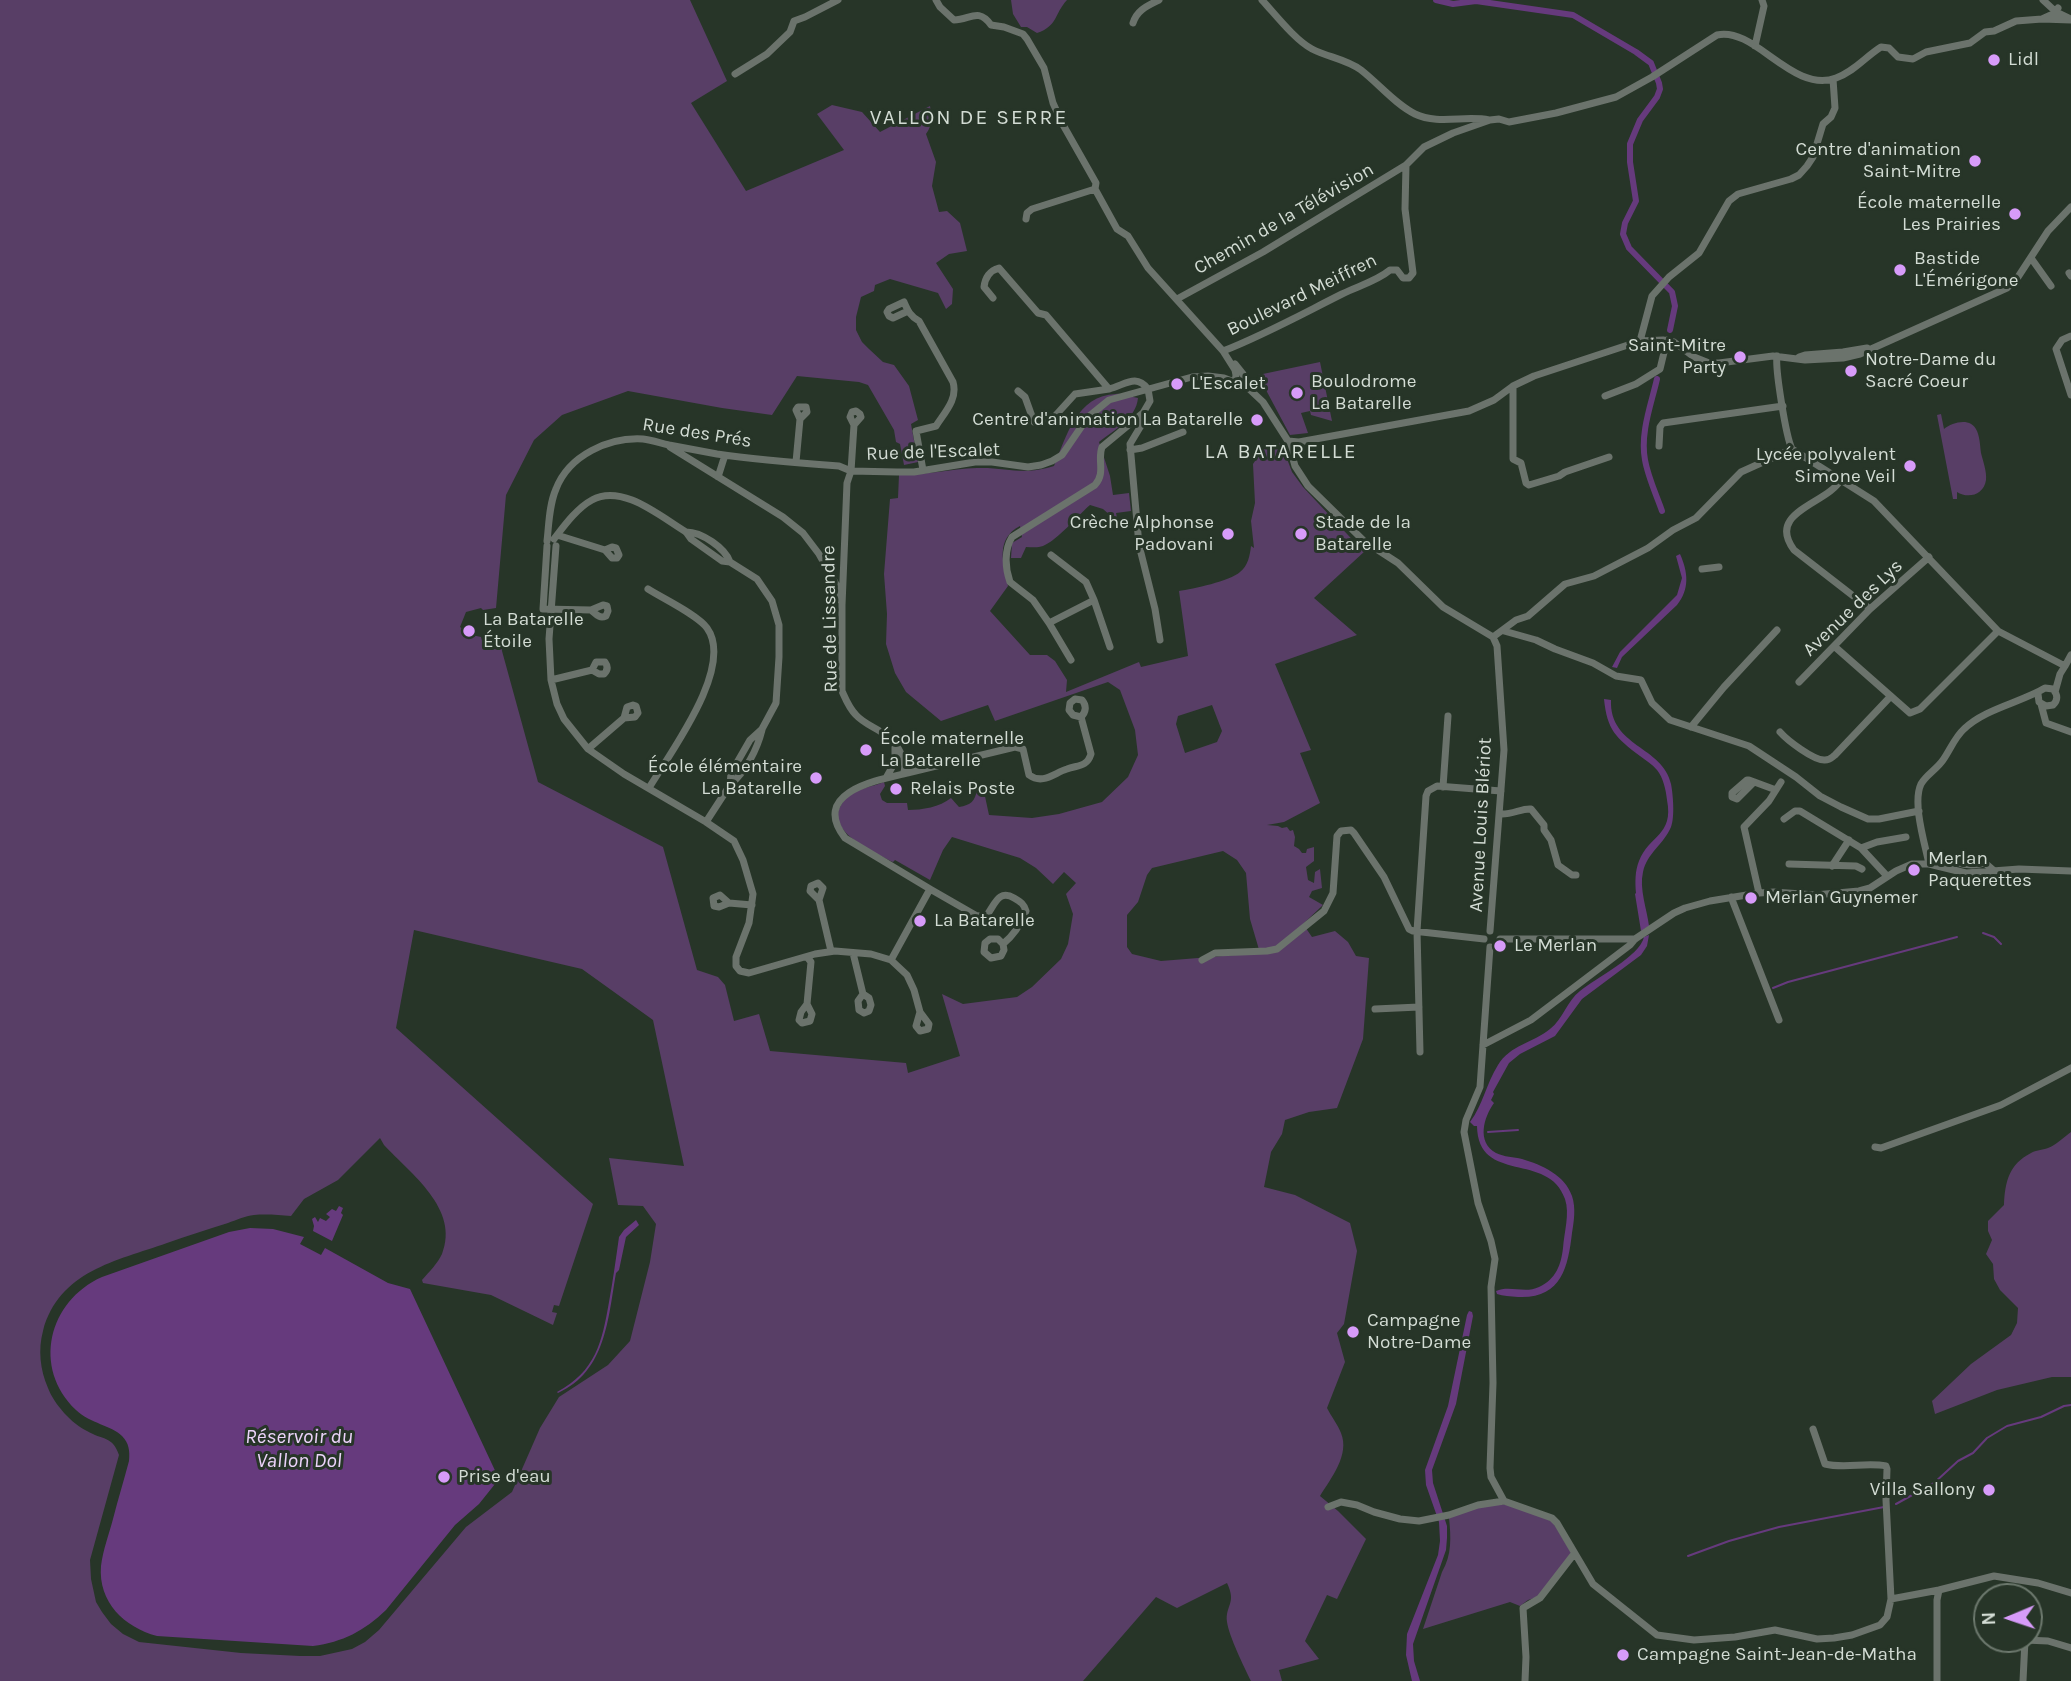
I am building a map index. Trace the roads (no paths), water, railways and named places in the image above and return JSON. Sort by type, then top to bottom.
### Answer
[{"type":"street","points":[[735,74],[767,54],[790,32],[794,21],[838,0]]},
{"type":"street","points":[[936,0],[954,20],[978,15],[991,24],[1023,34],[1044,68],[1053,103],[1096,183],[1095,189],[1117,229],[1128,236],[1148,268],[1225,353],[1242,374],[1247,387],[1263,402],[1287,441],[1295,466],[1308,486],[1364,541],[1398,563],[1444,607],[1493,637],[1516,620],[1528,616],[1565,584],[1594,576],[1648,548],[1696,518],[1741,472],[1792,449]]},
{"type":"street","points":[[1133,23],[1139,10],[1159,0]]},
{"type":"street","points":[[1262,0],[1285,26],[1311,49],[1359,68],[1416,114],[1447,120],[1481,118],[1509,122],[1621,95],[1717,35],[1726,33],[1755,46],[1803,77],[1821,80],[1833,79],[1855,69],[1881,47],[1889,48],[1903,59],[1913,59],[1926,52],[1970,43],[1985,32],[2016,21],[2071,20]]},
{"type":"street","points":[[1755,46],[1764,6],[1762,0]]},
{"type":"street","points":[[2044,0],[2071,20]]},
{"type":"street","points":[[2042,19],[2057,10],[2071,14]]},
{"type":"street","points":[[1640,341],[1652,296],[1669,277],[1699,253],[1729,201],[1738,194],[1799,176],[1807,166],[1813,157],[1823,124],[1831,117],[1835,108],[1833,79]]},
{"type":"street","name":"Chemin de la Télévision","points":[[1177,299],[1263,252],[1406,165],[1424,147],[1453,132],[1490,120]]},
{"type":"street","name":"Boulevard Meiffren","points":[[1225,353],[1395,269],[1406,279],[1409,278],[1413,273],[1405,209],[1406,165]]},
{"type":"street","points":[[1026,219],[1027,213],[1032,209],[1095,189]]},
{"type":"street","points":[[1287,441],[1299,442],[1469,411],[1494,400],[1513,386],[1534,376],[1640,341],[1668,341],[1709,363],[1843,352],[1874,346],[1997,294],[2018,277],[2045,236],[2071,206]]},
{"type":"street","points":[[2045,236],[2071,212]]},
{"type":"street","points":[[2031,258],[2051,286]]},
{"type":"street","points":[[993,298],[984,283],[987,276],[999,268],[1038,313],[1046,314],[1110,389]]},
{"type":"street","points":[[908,311],[911,317],[919,321],[956,391],[936,426],[916,431],[923,470]]},
{"type":"street","points":[[2071,336],[2062,340],[2056,349],[2071,395]]},
{"type":"street","points":[[1605,396],[1636,384],[1660,369],[1668,341]]},
{"type":"street","points":[[1225,353],[1236,375],[1235,382]]},
{"type":"street","points":[[1777,356],[1778,377],[1792,449],[1874,501],[1998,631],[2065,666]]},
{"type":"street","points":[[1778,377],[1781,368],[1793,357]]},
{"type":"street","name":"Rue de l'Escalet","points":[[851,471],[897,472],[975,462],[1028,467],[1052,461],[1062,455],[1088,417],[1109,400],[1200,376],[1224,378],[1247,387]]},
{"type":"street","points":[[1018,391],[1025,397],[1034,422],[1055,416],[1075,394],[1110,389],[1135,380],[1148,389],[1150,401],[1143,413],[1102,447],[1099,454],[1102,473],[1100,480],[1008,542],[1006,560],[1010,582],[1033,600],[1071,660]]},
{"type":"street","points":[[1513,386],[1513,459],[1521,463],[1526,483],[1529,485],[1559,476],[1609,457]]},
{"type":"street","points":[[1659,446],[1660,427],[1663,423],[1783,406]]},
{"type":"street","points":[[1143,413],[1142,424],[1130,441],[1130,450],[1139,545],[1160,640]]},
{"type":"street","points":[[796,462],[800,419]]},
{"type":"street","name":"Rue de Lissandre","points":[[854,425],[851,471],[847,483],[842,691],[856,715],[869,726],[887,735],[905,760]]},
{"type":"street","points":[[1130,450],[1143,448],[1183,432]]},
{"type":"street","name":"Rue des Prés","points":[[752,905],[753,894],[749,878],[734,841],[588,749],[564,719],[551,680],[547,609],[552,541],[548,528],[550,510],[556,488],[565,471],[574,462],[609,443],[637,439],[725,455],[839,466],[851,471]]},
{"type":"street","points":[[666,444],[783,517],[803,533],[831,575],[842,605]]},
{"type":"street","points":[[718,477],[725,455]]},
{"type":"street","points":[[1841,479],[1836,487],[1794,515],[1788,525],[1787,538],[1794,550],[1870,609]]},
{"type":"street","points":[[552,541],[590,502],[609,495],[626,497],[686,532],[691,540],[722,561],[730,562],[757,579],[772,601],[779,625],[775,703],[762,729],[750,740],[731,773],[730,785],[706,822]]},
{"type":"street","points":[[552,541],[605,550]]},
{"type":"street","points":[[1051,555],[1086,583],[1110,647]]},
{"type":"street","name":"Avenue des Lys","points":[[1799,682],[1870,609],[1929,557]]},
{"type":"street","points":[[1702,569],[1719,567]]},
{"type":"street","points":[[648,589],[707,628],[715,648],[713,666],[701,700],[649,788]]},
{"type":"street","points":[[1049,623],[1094,600]]},
{"type":"street","points":[[547,609],[592,610]]},
{"type":"street","points":[[1691,727],[1777,630]]},
{"type":"street","points":[[1504,631],[1536,639],[1593,663],[1616,676],[1641,680],[1652,703],[1676,724],[1749,746],[1814,790],[1871,816],[1887,816],[1918,808]]},
{"type":"street","points":[[1834,646],[1910,713],[1920,709],[1998,631]]},
{"type":"street","name":"Avenue Louis Blériot","points":[[1490,931],[1504,750],[1497,646],[1493,637]]},
{"type":"street","points":[[2051,690],[2071,655]]},
{"type":"street","points":[[551,680],[592,670]]},
{"type":"street","points":[[2051,690],[2042,689],[2038,700],[2045,705],[2049,719],[2059,729],[2071,732]]},
{"type":"street","points":[[2045,705],[2056,699],[2051,690]]},
{"type":"street","points":[[1929,864],[1918,808],[1921,785],[1942,761],[1961,730],[2006,705],[2038,694]]},
{"type":"street","points":[[1780,732],[1819,759],[1828,760],[1891,696]]},
{"type":"street","points":[[1443,786],[1448,716]]},
{"type":"street","points":[[905,760],[916,767],[924,768],[1015,747],[1023,749],[1029,775],[1036,779],[1056,776],[1063,770],[1086,764],[1090,760],[1091,754],[1081,717]]},
{"type":"street","points":[[588,749],[624,718]]},
{"type":"street","points":[[895,746],[893,772],[901,775]]},
{"type":"street","points":[[886,779],[893,766],[905,760]]},
{"type":"street","points":[[901,775],[906,766],[905,760]]},
{"type":"street","points":[[924,768],[918,772],[862,785],[847,793],[835,812],[837,827],[845,838],[976,915],[987,915],[1003,895],[1009,895],[1023,903],[1026,907],[1025,915],[1012,936],[1003,944]]},
{"type":"street","points":[[1754,782],[1776,790]]},
{"type":"street","points":[[1759,893],[1744,827],[1766,804],[1781,782]]},
{"type":"street","points":[[1420,1052],[1417,932],[1426,796],[1433,788],[1443,786],[1501,791]]},
{"type":"street","points":[[1500,814],[1512,815],[1527,808],[1531,809],[1544,825],[1558,864],[1570,874],[1576,875]]},
{"type":"street","points":[[1784,819],[1795,811],[1800,811],[1861,848],[1887,876]]},
{"type":"street","points":[[1202,960],[1214,953],[1277,949],[1324,911],[1333,893],[1337,836],[1346,830],[1354,833],[1384,877],[1409,929],[1484,939]]},
{"type":"street","points":[[1861,848],[1906,837]]},
{"type":"street","points":[[1832,866],[1849,840]]},
{"type":"street","points":[[1483,1045],[1531,1020],[1638,937],[1679,910],[1759,893],[1815,895],[1859,891],[1912,864],[1925,852],[1925,847]]},
{"type":"street","points":[[1939,855],[1967,865],[1985,863],[1993,870]]},
{"type":"street","points":[[1789,864],[1856,866],[1861,869]]},
{"type":"street","points":[[1912,864],[1929,864],[1975,873],[2019,869],[2071,871]]},
{"type":"street","points":[[891,960],[930,889]]},
{"type":"street","points":[[1731,897],[1779,1020]]},
{"type":"street","points":[[819,900],[831,951]]},
{"type":"street","points":[[729,903],[752,905],[749,923],[736,957],[736,966],[740,971],[749,973],[831,951],[872,954],[891,960],[907,975],[920,1012]]},
{"type":"street","points":[[1500,939],[1496,932],[1485,934],[1484,939],[1490,949],[1480,1087],[1466,1120],[1464,1132],[1478,1205],[1494,1254],[1491,1287],[1493,1383],[1490,1468],[1491,1477],[1504,1501]]},
{"type":"street","points":[[1490,949],[1500,939],[1638,937]]},
{"type":"street","points":[[853,953],[863,994]]},
{"type":"street","points":[[807,957],[811,962],[807,1004]]},
{"type":"street","points":[[1375,1009],[1419,1007]]},
{"type":"street","points":[[1875,1147],[1881,1148],[2001,1105],[2071,1068]]},
{"type":"street","points":[[1328,1507],[1341,1502],[1357,1504],[1374,1512],[1412,1521],[1436,1519],[1478,1505],[1504,1501],[1552,1518],[1593,1584],[1652,1633],[1695,1640],[1735,1637],[1769,1630],[1817,1639],[1852,1635],[1880,1625],[1887,1617],[1891,1599],[1886,1500],[1888,1469],[1880,1465],[1825,1464],[1813,1429]]},
{"type":"street","points":[[1525,1681],[1523,1608],[1540,1598],[1574,1554]]},
{"type":"street","points":[[1891,1599],[1994,1576],[2038,1583],[2071,1593]]},
{"type":"street","points":[[1937,1681],[1939,1590]]},
{"type":"street","points":[[2043,1641],[2071,1648]]},
{"type":"street","points":[[2023,1681],[2024,1653]]},
{"type":"water","points":[[1680,554],[1686,580],[1681,599],[1622,657],[1617,668],[1612,667],[1620,652],[1677,595],[1682,578],[1676,556]]},
{"type":"water","points":[[1604,699],[1611,700],[1618,728],[1658,761],[1666,771],[1672,788],[1671,827],[1648,859],[1643,872],[1643,892],[1649,926],[1641,931],[1635,894],[1637,869],[1643,852],[1667,821],[1667,796],[1657,770],[1625,744],[1610,726]]},
{"type":"water","points":[[1649,935],[1647,946],[1641,955],[1582,999],[1555,1036],[1520,1054],[1509,1063],[1493,1092],[1491,1100],[1494,1103],[1487,1115],[1484,1129],[1486,1143],[1496,1153],[1530,1161],[1552,1172],[1569,1189],[1574,1210],[1568,1258],[1560,1279],[1553,1287],[1533,1296],[1497,1294],[1496,1291],[1501,1289],[1534,1289],[1554,1276],[1562,1254],[1566,1205],[1557,1185],[1545,1176],[1489,1156],[1480,1144],[1477,1126],[1470,1122],[1503,1058],[1550,1029],[1576,995],[1635,952],[1644,937]]},
{"type":"water","points":[[339,1206],[343,1208],[343,1215],[332,1241],[313,1231],[312,1219],[315,1217],[318,1222],[320,1218],[326,1221],[330,1217],[326,1214],[332,1209],[336,1211]]},
{"type":"water","points":[[636,1220],[639,1225],[626,1237],[602,1342],[586,1371],[574,1383],[558,1393],[581,1375],[600,1343],[619,1237]]},
{"type":"water","name":"Réservoir du Vallon Dol","points":[[250,1228],[273,1229],[304,1237],[300,1244],[321,1255],[325,1248],[388,1283],[410,1289],[499,1479],[479,1504],[455,1525],[386,1610],[361,1630],[334,1642],[313,1646],[157,1636],[134,1626],[116,1611],[104,1591],[101,1566],[129,1461],[128,1447],[117,1432],[76,1410],[62,1393],[54,1375],[51,1356],[52,1337],[58,1319],[69,1302],[84,1288],[102,1277],[229,1232]]},
{"type":"water","points":[[1469,1311],[1473,1316],[1456,1404],[1432,1470],[1433,1483],[1447,1526],[1446,1550],[1413,1644],[1414,1661],[1420,1681],[1412,1681],[1406,1655],[1407,1634],[1438,1555],[1440,1541],[1439,1522],[1426,1485],[1425,1470],[1448,1406]]},
{"type":"waterway","points":[[1436,0],[1453,4],[1476,1],[1573,15],[1651,63],[1660,89],[1640,120],[1630,144],[1636,201],[1625,223],[1623,234],[1629,248],[1672,292],[1675,306],[1670,330]]},
{"type":"waterway","points":[[1657,379],[1647,419],[1644,450],[1648,473],[1662,511]]},
{"type":"waterway","points":[[1983,933],[1994,937],[2001,944]]},
{"type":"waterway","points":[[1773,988],[1957,937]]},
{"type":"waterway","points":[[1488,1132],[1518,1130]]},
{"type":"waterway","points":[[1896,1504],[1934,1483],[1958,1461],[1973,1453],[1987,1438],[2007,1426],[2071,1405]]},
{"type":"waterway","points":[[1688,1556],[1779,1527],[1884,1507]]},
{"type":"place","name":"Lidl","points":[[1994,60]]},
{"type":"place","name":"Centre d'animation Saint-Mitre","points":[[1975,161]]},
{"type":"place","name":"École maternelle Les Prairies","points":[[2015,214]]},
{"type":"place","name":"Bastide L'Émérigone","points":[[1900,270]]},
{"type":"place","name":"Saint-Mitre Party","points":[[1740,357]]},
{"type":"place","name":"Notre-Dame du Sacré Coeur","points":[[1851,371]]},
{"type":"place","name":"L'Escalet","points":[[1177,384]]},
{"type":"place","name":"Boulodrome La Batarelle","points":[[1297,393]]},
{"type":"place","name":"Centre d'animation La Batarelle","points":[[1257,420]]},
{"type":"place","name":"Lycée polyvalent Simone Veil","points":[[1910,466]]},
{"type":"place","name":"Crèche Alphonse Padovani","points":[[1228,534]]},
{"type":"place","name":"Stade de la Batarelle","points":[[1301,534]]},
{"type":"place","name":"La Batarelle Étoile","points":[[469,631]]},
{"type":"place","name":"École maternelle La Batarelle","points":[[866,750]]},
{"type":"place","name":"École élémentaire La Batarelle","points":[[816,778]]},
{"type":"place","name":"Relais Poste","points":[[896,789]]},
{"type":"place","name":"Merlan Paquerettes","points":[[1914,870]]},
{"type":"place","name":"Merlan Guynemer","points":[[1751,898]]},
{"type":"place","name":"La Batarelle","points":[[920,921]]},
{"type":"place","name":"Le Merlan","points":[[1500,946]]},
{"type":"place","name":"Campagne Notre-Dame","points":[[1353,1332]]},
{"type":"place","name":"Prise d'eau","points":[[444,1477]]},
{"type":"place","name":"Villa Sallony","points":[[1989,1490]]},
{"type":"place","name":"Campagne Saint-Jean-de-Matha","points":[[1623,1655]]},
{"type":"district","name":"VALLON DE SERRE","points":[[969,118]]},
{"type":"district","name":"LA BATARELLE","points":[[1281,452]]}]
